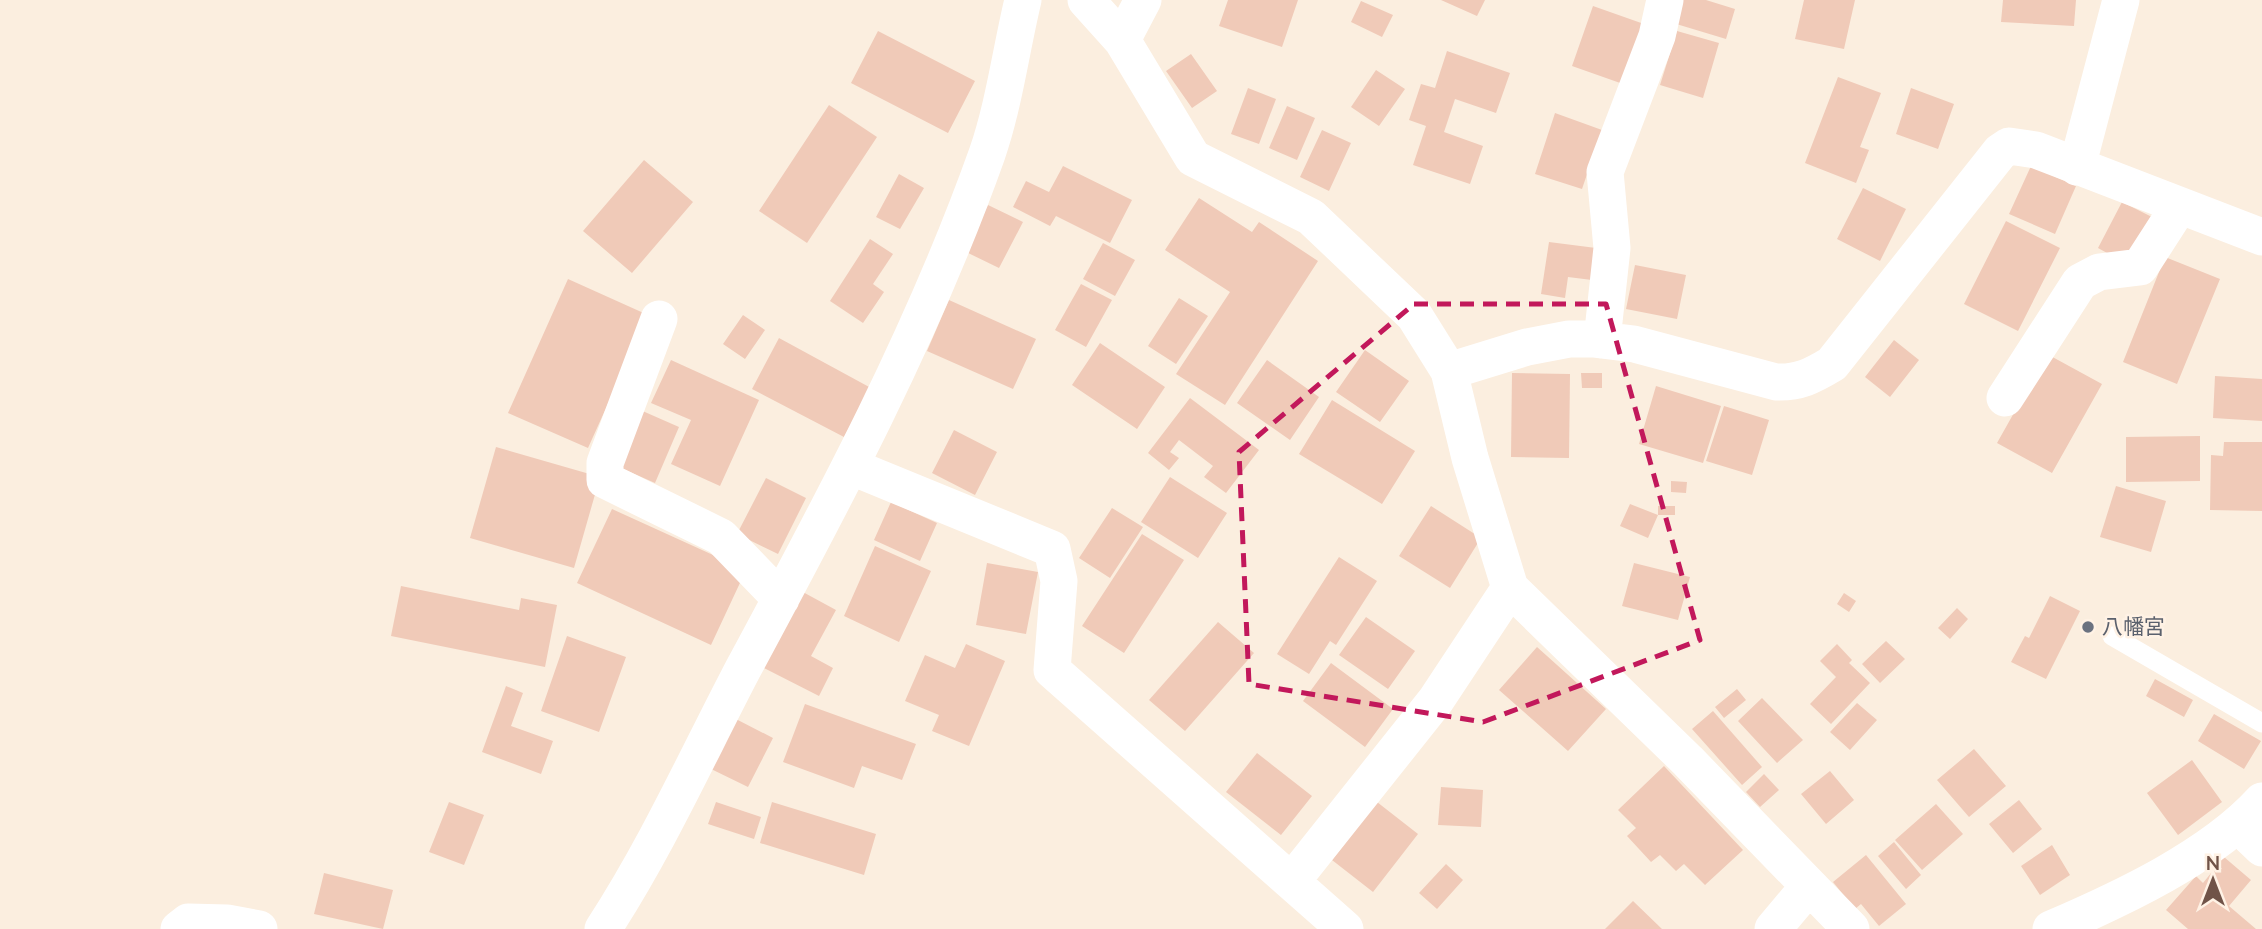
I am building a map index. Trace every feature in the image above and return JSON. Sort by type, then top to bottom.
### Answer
[{"type":"street","points":[[603,929],[642,869],[781,598],[852,467],[951,246],[988,152],[1023,0]]},
{"type":"street","points":[[1086,0],[1122,40],[1193,158],[1311,217],[1414,315],[1449,371],[1510,588],[1688,761],[1851,929]]},
{"type":"street","points":[[1122,40],[1143,0]]},
{"type":"street","points":[[1602,340],[1612,248],[1605,172],[1657,36],[1665,0]]},
{"type":"street","points":[[2077,167],[2121,0]]},
{"type":"street","points":[[1449,371],[1527,347],[1569,339],[1634,344],[1776,382],[1794,383],[1810,377],[1832,364],[2000,152],[2009,146],[2036,150],[2178,208],[2262,237]]},
{"type":"street","points":[[2005,398],[2080,282],[2099,272],[2140,267],[2178,208]]},
{"type":"street","points":[[659,320],[605,463],[605,480],[722,537],[781,598]]},
{"type":"street","points":[[852,467],[1052,549],[1059,581],[1052,670],[1345,929]]},
{"type":"street","points":[[1292,881],[1436,699],[1510,588]]},
{"type":"street","points":[[2051,929],[2118,914],[2255,825]]},
{"type":"street","points":[[1773,929],[1809,886]]},
{"type":"street","points":[[179,929],[188,922],[227,923],[259,929]]},
{"type":"lane","points":[[2112,636],[2262,723]]},
{"type":"highlighted area","points":[[1414,304],[1606,304],[1700,640],[1483,722],[1249,684],[1239,452]]},
{"type":"building","points":[[1228,0],[1298,0],[1282,47],[1219,26]]},
{"type":"building","points":[[1441,0],[1485,0],[1477,16]]},
{"type":"building","points":[[1680,0],[1706,0],[1735,9],[1726,39],[1673,23]]},
{"type":"building","points":[[1804,0],[1855,0],[1844,49],[1795,39]]},
{"type":"building","points":[[2003,0],[2076,0],[2074,26],[2001,22]]},
{"type":"building","points":[[1361,1],[1393,15],[1382,37],[1351,22]]},
{"type":"building","points":[[1593,6],[1644,24],[1623,84],[1572,66]]},
{"type":"building","points":[[878,31],[975,81],[948,133],[851,83]]},
{"type":"building","points":[[1677,31],[1719,43],[1703,98],[1660,85]]},
{"type":"building","points":[[1447,51],[1510,73],[1496,113],[1455,99],[1444,132],[1483,146],[1470,184],[1413,165],[1426,126],[1409,120],[1421,84],[1435,88]]},
{"type":"building","points":[[1191,54],[1217,91],[1192,108],[1166,71]]},
{"type":"building","points":[[1376,70],[1405,89],[1379,126],[1351,107]]},
{"type":"building","points":[[1838,77],[1881,93],[1860,147],[1869,150],[1856,183],[1805,163]]},
{"type":"building","points":[[1248,88],[1276,99],[1259,144],[1231,134]]},
{"type":"building","points":[[1911,88],[1954,104],[1938,149],[1896,134]]},
{"type":"building","points":[[829,105],[877,137],[807,243],[759,211]]},
{"type":"building","points":[[1287,106],[1315,118],[1297,160],[1269,148]]},
{"type":"building","points":[[1555,113],[1602,130],[1582,189],[1535,174]]},
{"type":"building","points":[[1322,130],[1351,143],[1329,191],[1300,177]]},
{"type":"building","points":[[644,160],[693,202],[632,273],[583,231]]},
{"type":"building","points":[[1063,166],[1132,200],[1110,243],[1056,216],[1050,226],[1013,207],[1026,181],[1049,192]]},
{"type":"building","points":[[2031,166],[2076,186],[2055,234],[2009,214]]},
{"type":"building","points":[[899,174],[924,188],[900,229],[876,217]]},
{"type":"building","points":[[1863,188],[1906,209],[1880,261],[1837,239]]},
{"type":"building","points":[[1199,198],[1252,232],[1259,222],[1318,261],[1225,405],[1176,374],[1230,292],[1165,250]]},
{"type":"building","points":[[2122,202],[2152,217],[2127,264],[2098,248]]},
{"type":"building","points":[[988,205],[1023,222],[999,268],[964,251]]},
{"type":"building","points":[[2006,221],[2060,248],[2018,331],[1964,304]]},
{"type":"building","points":[[870,239],[893,254],[873,284],[884,292],[863,323],[830,301]]},
{"type":"building","points":[[1549,242],[1596,248],[1592,280],[1568,277],[1565,298],[1541,294]]},
{"type":"building","points":[[1103,243],[1135,260],[1115,296],[1083,279]]},
{"type":"building","points":[[2165,257],[2220,279],[2177,384],[2123,362]]},
{"type":"building","points":[[1635,265],[1686,275],[1677,319],[1626,309]]},
{"type":"building","points":[[568,279],[648,315],[588,448],[508,413]]},
{"type":"building","points":[[1081,284],[1112,300],[1086,347],[1055,330]]},
{"type":"building","points":[[1179,298],[1208,316],[1176,364],[1148,346]]},
{"type":"building","points":[[949,300],[1036,339],[1013,389],[927,351]]},
{"type":"building","points":[[743,315],[765,330],[745,359],[723,344]]},
{"type":"building","points":[[779,338],[871,388],[844,437],[752,389]]},
{"type":"building","points":[[1894,340],[1919,360],[1890,397],[1865,377]]},
{"type":"building","points":[[1100,343],[1165,387],[1137,429],[1072,385]]},
{"type":"building","points":[[1365,350],[1409,381],[1380,422],[1336,392]]},
{"type":"building","points":[[2047,354],[2102,384],[2052,473],[1997,443]]},
{"type":"building","points":[[671,360],[759,400],[720,486],[671,464],[691,420],[651,403]]},
{"type":"building","points":[[1267,360],[1319,397],[1290,440],[1237,403]]},
{"type":"building","points":[[1512,373],[1570,374],[1569,458],[1511,457]]},
{"type":"building","points":[[1581,373],[1602,373],[1602,388],[1582,388]]},
{"type":"building","points":[[2215,376],[2262,379],[2262,421],[2213,418]]},
{"type":"building","points":[[1656,386],[1721,406],[1703,463],[1639,444]]},
{"type":"building","points":[[1190,398],[1259,450],[1226,493],[1204,477],[1213,466],[1179,440],[1170,452],[1179,458],[1169,470],[1148,453]]},
{"type":"building","points":[[1332,400],[1415,451],[1382,504],[1299,454]]},
{"type":"building","points":[[1724,406],[1769,420],[1752,475],[1706,461]]},
{"type":"building","points":[[638,409],[679,427],[655,483],[614,465]]},
{"type":"building","points":[[954,430],[997,452],[975,495],[932,473]]},
{"type":"building","points":[[2200,436],[2200,481],[2126,482],[2126,437]]},
{"type":"building","points":[[2224,442],[2262,442],[2262,511],[2210,510],[2211,455],[2223,456]]},
{"type":"building","points":[[496,447],[600,477],[574,568],[470,538]]},
{"type":"building","points":[[1170,477],[1227,513],[1198,558],[1141,522]]},
{"type":"building","points":[[766,478],[806,498],[778,554],[737,534]]},
{"type":"building","points":[[1671,481],[1687,482],[1686,493],[1671,492]]},
{"type":"building","points":[[2116,486],[2166,501],[2151,552],[2100,537]]},
{"type":"building","points":[[891,502],[937,523],[920,561],[874,540]]},
{"type":"building","points":[[1630,504],[1658,515],[1648,538],[1620,526]]},
{"type":"building","points":[[1431,506],[1481,538],[1450,588],[1399,556]]},
{"type":"building","points":[[1658,506],[1675,506],[1675,515],[1658,515]]},
{"type":"building","points":[[1112,508],[1143,527],[1110,578],[1079,558]]},
{"type":"building","points":[[612,509],[746,570],[711,645],[577,583]]},
{"type":"building","points":[[1142,534],[1184,560],[1124,653],[1082,626]]},
{"type":"building","points":[[875,546],[931,571],[899,642],[844,616]]},
{"type":"building","points":[[1339,557],[1377,581],[1336,645],[1330,641],[1309,674],[1277,654]]},
{"type":"building","points":[[987,563],[1038,572],[1026,634],[976,625]]},
{"type":"building","points":[[1634,563],[1690,577],[1678,620],[1622,606]]},
{"type":"building","points":[[401,586],[519,610],[521,598],[557,605],[545,667],[391,636]]},
{"type":"building","points":[[801,591],[836,610],[811,656],[833,668],[819,696],[762,667]]},
{"type":"building","points":[[1844,593],[1856,601],[1849,612],[1837,604]]},
{"type":"building","points":[[2050,596],[2080,611],[2046,679],[2011,662],[2025,636],[2029,638]]},
{"type":"building","points":[[1957,608],[1968,619],[1950,639],[1938,628]]},
{"type":"building","points":[[1366,617],[1415,651],[1388,689],[1339,655]]},
{"type":"building","points":[[1218,622],[1254,653],[1185,731],[1149,700]]},
{"type":"building","points":[[567,636],[626,657],[599,732],[541,711]]},
{"type":"building","points":[[1886,641],[1905,659],[1880,683],[1862,664]]},
{"type":"building","points":[[966,644],[1005,661],[969,746],[932,731],[939,715],[905,701],[925,655],[955,668]]},
{"type":"building","points":[[1837,644],[1852,660],[1849,663],[1870,683],[1831,724],[1810,704],[1836,677],[1820,661]]},
{"type":"building","points":[[1537,647],[1606,709],[1568,751],[1499,690]]},
{"type":"building","points":[[1331,663],[1393,709],[1365,747],[1303,701]]},
{"type":"building","points":[[2155,679],[2193,700],[2184,717],[2146,696]]},
{"type":"building","points":[[506,686],[523,693],[511,726],[553,741],[541,774],[482,752]]},
{"type":"building","points":[[1737,689],[1746,700],[1724,718],[1715,707]]},
{"type":"building","points":[[1762,698],[1803,740],[1777,763],[1738,721]]},
{"type":"building","points":[[1857,703],[1877,720],[1850,750],[1830,732]]},
{"type":"building","points":[[805,704],[916,744],[902,780],[862,766],[854,788],[783,762]]},
{"type":"building","points":[[1713,711],[1762,767],[1742,785],[1692,729]]},
{"type":"building","points":[[2214,714],[2261,741],[2244,769],[2198,741]]},
{"type":"building","points":[[734,718],[773,738],[748,787],[709,768]]},
{"type":"building","points":[[1974,749],[2006,786],[1969,817],[1937,780]]},
{"type":"building","points":[[1257,753],[1312,796],[1281,835],[1226,792]]},
{"type":"building","points":[[2192,760],[2222,802],[2178,835],[2147,793]]},
{"type":"building","points":[[1664,766],[1743,850],[1705,885],[1684,864],[1676,871],[1660,855],[1651,862],[1627,836],[1636,828],[1618,810]]},
{"type":"building","points":[[1830,771],[1854,800],[1826,824],[1801,794]]},
{"type":"building","points":[[1764,774],[1779,790],[1760,807],[1746,792]]},
{"type":"building","points":[[1441,787],[1483,790],[1481,827],[1438,825]]},
{"type":"building","points":[[2019,800],[2042,829],[2013,853],[1989,824]]},
{"type":"building","points":[[449,802],[484,815],[464,865],[429,852]]},
{"type":"building","points":[[716,802],[761,817],[754,839],[708,824]]},
{"type":"building","points":[[772,802],[876,834],[864,875],[760,843]]},
{"type":"building","points":[[1377,802],[1418,834],[1373,892],[1332,860]]},
{"type":"building","points":[[1936,804],[1963,834],[1922,870],[1895,840]]},
{"type":"building","points":[[1894,842],[1921,875],[1906,889],[1878,856]]},
{"type":"building","points":[[2052,845],[2070,875],[2040,895],[2021,866]]},
{"type":"building","points":[[1866,855],[1906,904],[1879,926],[1861,904],[1855,909],[1833,882]]},
{"type":"building","points":[[2224,857],[2251,880],[2229,906],[2256,929],[2188,929],[2166,910],[2196,876],[2203,883]]},
{"type":"building","points":[[1446,864],[1463,880],[1437,909],[1419,893]]},
{"type":"building","points":[[324,873],[393,890],[383,929],[314,914]]},
{"type":"building","points":[[1633,901],[1662,929],[1605,929]]},
{"type":"place","name":"八幡宮","points":[[2088,627]]}]
